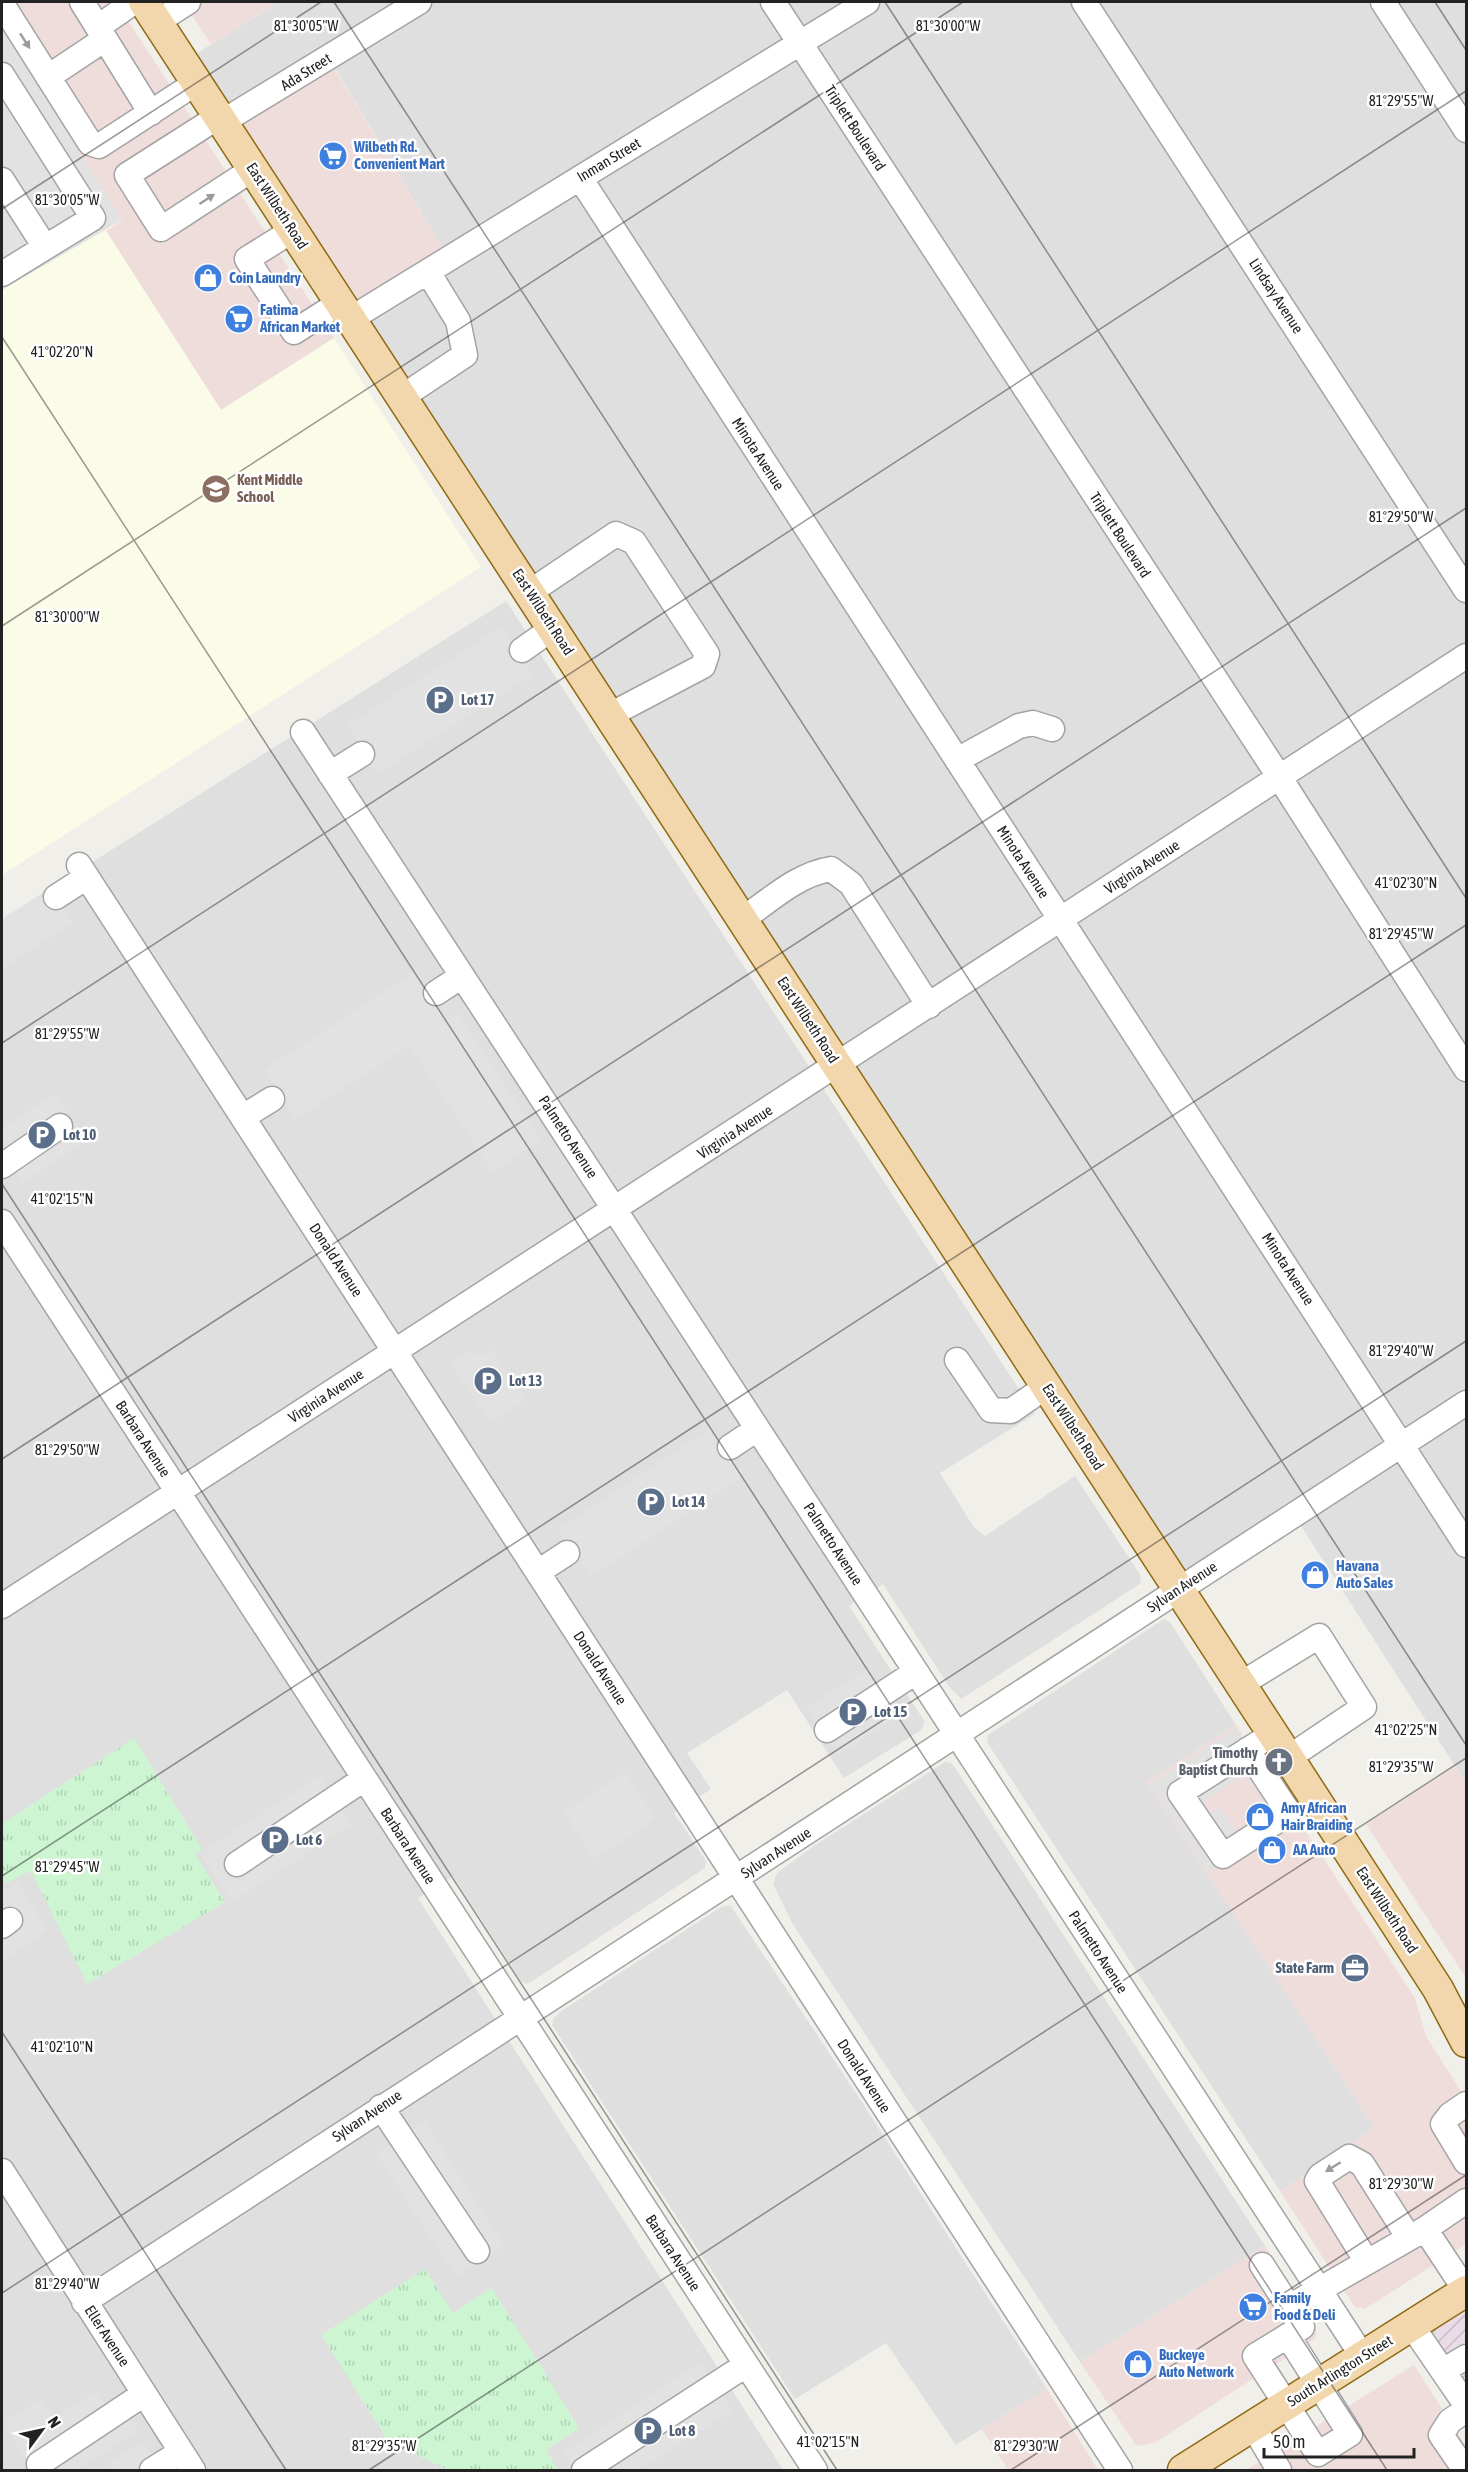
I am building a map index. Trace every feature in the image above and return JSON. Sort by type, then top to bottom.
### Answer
[{"type":"main road","name":"East Wilbeth Road","points":[[150,12],[1047,1386],[1438,1989],[1467,2042]]},
{"type":"main road","name":"South Arlington Street","points":[[1183,2470],[1467,2291]]},
{"type":"street","points":[[82,2],[151,113]]},
{"type":"street","points":[[48,78],[134,2]]},
{"type":"street","points":[[150,12],[188,2]]},
{"type":"street","name":"Ada Street","points":[[253,170],[161,229],[127,175],[419,2]]},
{"type":"street","name":"Triplett Boulevard","points":[[773,2],[1280,778],[1467,1069]]},
{"type":"street","name":"Inman Street","points":[[293,230],[247,259],[294,332],[429,272],[867,2]]},
{"type":"street","name":"Lindsay Avenue","points":[[1084,2],[1467,590]]},
{"type":"street","points":[[1383,2],[1467,130]]},
{"type":"street","points":[[2,4],[90,143],[99,146],[196,83]]},
{"type":"street","points":[[2,75],[93,218],[2,274]]},
{"type":"street","name":"Minota Avenue","points":[[580,178],[1467,1545]]},
{"type":"street","points":[[2,180],[45,247]]},
{"type":"street","points":[[402,397],[465,355],[458,321],[429,272]]},
{"type":"street","points":[[530,592],[616,534],[634,542],[707,654],[703,666],[610,715]]},
{"type":"street","points":[[522,650],[553,628]]},
{"type":"street","name":"Virginia Avenue","points":[[2,1606],[616,1210],[1467,656]]},
{"type":"street","points":[[957,760],[1019,726],[1033,723],[1052,729]]},
{"type":"street","name":"Palmetto Avenue","points":[[303,732],[1363,2357]]},
{"type":"street","points":[[330,774],[362,754]]},
{"type":"street","points":[[743,919],[801,879],[831,869],[851,884],[929,1006]]},
{"type":"street","name":"Donald Avenue","points":[[56,897],[83,871],[1120,2470]]},
{"type":"street","points":[[436,993],[462,975]]},
{"type":"street","points":[[243,1117],[272,1099]]},
{"type":"street","points":[[2,1166],[60,1126]]},
{"type":"street","name":"Barbara Avenue","points":[[2,1222],[815,2470]]},
{"type":"street","points":[[957,1360],[991,1410],[1011,1412],[1047,1386]]},
{"type":"street","name":"Sylvan Avenue","points":[[84,2301],[1467,1403]]},
{"type":"street","points":[[730,1447],[757,1429]]},
{"type":"street","points":[[538,1572],[567,1553]]},
{"type":"street","points":[[1240,1684],[1319,1636],[1364,1707],[1280,1746],[1247,1750],[1180,1792],[1223,1856],[1289,1813],[1247,1750]]},
{"type":"street","points":[[828,1730],[916,1672]]},
{"type":"street","points":[[237,1864],[364,1779]]},
{"type":"street","points":[[1467,2104],[1450,2115],[1443,2124],[1467,2162]]},
{"type":"street","points":[[381,2107],[477,2251]]},
{"type":"street","points":[[1367,2262],[1317,2181],[1320,2176],[1349,2157],[1362,2164],[1467,2291]]},
{"type":"street","name":"Eller Avenue","points":[[2,2171],[188,2461]]},
{"type":"street","points":[[1289,2307],[1417,2233],[1467,2201]]},
{"type":"street","points":[[1262,2265],[1302,2327],[1255,2356],[1318,2454],[1350,2434],[1288,2336]]},
{"type":"street","points":[[1412,2326],[1467,2404]]},
{"type":"street","points":[[1444,2370],[1467,2357]]},
{"type":"street","points":[[584,2470],[746,2365]]},
{"type":"street","points":[[39,2464],[144,2394]]},
{"type":"street","points":[[1465,2470],[1441,2435],[1450,2421],[1467,2410]]},
{"type":"street","points":[[1253,2426],[1280,2470]]},
{"type":"street","points":[[152,2470],[188,2461]]},
{"type":"shaded area","points":[[2,2],[116,2],[334,338],[221,410],[106,231],[122,220],[2,32]]},
{"type":"shaded area","points":[[183,2],[278,2],[211,44]]},
{"type":"shaded area","points":[[278,2],[1466,2],[1466,1783],[1294,1515],[1179,1590],[352,318],[449,259],[329,58],[222,122],[183,62]]},
{"type":"shaded area","points":[[2,29],[122,220],[2,290]]},
{"type":"shaded area","name":"Kent Middle School","points":[[2,32],[122,220],[106,231],[221,410],[334,338],[481,567],[2,875]]},
{"type":"shaded area","points":[[328,58],[449,259],[352,318],[222,122]]},
{"type":"shaded area","points":[[506,601],[1035,1414],[940,1473],[973,1526],[985,1536],[1075,1476],[1141,1576],[1140,1584],[961,1699],[948,1685],[883,1584],[849,1606],[925,1722],[920,1731],[844,1778],[787,1690],[687,1753],[711,1789],[674,1813],[706,1861],[705,1868],[531,1982],[526,1984],[521,1981],[453,1876],[418,1898],[783,2470],[2,2470],[2,919]]},
{"type":"shaded area","name":"Lot 17","points":[[502,627],[532,675],[378,773],[348,725]]},
{"type":"shaded area","points":[[50,888],[73,922],[2,969],[2,920]]},
{"type":"shaded area","points":[[416,971],[447,1020],[458,1013],[541,1141],[493,1172],[410,1045],[296,1119],[264,1070]]},
{"type":"shaded area","name":"Lot 10","points":[[56,1094],[86,1141],[23,1182],[2,1148],[2,1128]]},
{"type":"shaded area","name":"Lot 13","points":[[491,1349],[525,1400],[490,1423],[451,1363],[470,1352],[482,1355]]},
{"type":"shaded area","name":"Lot 14","points":[[712,1428],[744,1476],[590,1577],[559,1529]]},
{"type":"shaded area","points":[[1164,1619],[1170,1622],[1236,1725],[1147,1782],[1375,2128],[1280,2191],[987,1742],[988,1735]]},
{"type":"shaded area","name":"Lot 15","points":[[869,1668],[899,1716],[838,1755],[807,1708]]},
{"type":"shaded area","points":[[1236,1725],[1415,1998],[1426,2036],[1466,2099],[1466,2244],[1365,2309],[1355,2307],[1352,2303],[1280,2191],[1375,2128],[1147,1782]]},
{"type":"shaded area","points":[[1236,1728],[1294,1816],[1279,1826],[1245,1774],[1203,1801],[1210,1813],[1220,1807],[1246,1847],[1208,1872],[1150,1784]]},
{"type":"shaded area","points":[[945,1762],[951,1763],[956,1769],[1265,2246],[1080,2362],[792,1923],[773,1884],[777,1873],[814,1846]]},
{"type":"shaded area","points":[[1455,1767],[1466,1783],[1466,1978],[1366,1824]]},
{"type":"shaded area","points":[[625,1772],[656,1819],[595,1859],[564,1812]]},
{"type":"shaded area","name":"Lot 6","points":[[319,1776],[350,1825],[232,1902],[200,1854]]},
{"type":"shaded area","points":[[17,1882],[48,1931],[2,1961],[2,1892]]},
{"type":"shaded area","points":[[730,1905],[852,2087],[1047,2389],[956,2445],[886,2343],[795,2399],[552,2025],[553,2019],[560,2012],[721,1907]]},
{"type":"shaded area","points":[[425,2122],[504,2246],[456,2276],[376,2153]]},
{"type":"shaded area","points":[[1265,2246],[1316,2324],[1316,2338],[1156,2442],[1141,2446],[1135,2444],[1080,2362]]},
{"type":"shaded area","points":[[1466,2291],[1466,2404],[1412,2326]]},
{"type":"shaded area","name":"Lot 8","points":[[700,2363],[732,2411],[639,2470],[576,2470],[564,2452]]},
{"type":"shaded area","points":[[1414,2365],[1466,2446],[1466,2470],[1246,2470]]},
{"type":"shaded area","points":[[1047,2389],[1098,2470],[1008,2470],[982,2429]]},
{"type":"shaded area","points":[[96,2391],[105,2404],[115,2398],[137,2431],[76,2470],[34,2470],[3,2423],[41,2399],[54,2418]]},
{"type":"shaded area","points":[[143,2442],[161,2470],[113,2470],[109,2463]]},
{"type":"green space","points":[[134,1738],[202,1849],[195,1854],[225,1902],[87,1984],[31,1871],[5,1883],[2,1877],[2,1824]]},
{"type":"green space","points":[[425,2269],[453,2313],[492,2288],[579,2428],[546,2450],[558,2470],[449,2470],[389,2442],[321,2335]]},
{"type":"place","name":"Wilbeth Rd. Convenient Mart","points":[[333,156]]},
{"type":"place","name":"Coin Laundry","points":[[208,278]]},
{"type":"place","name":"Fatima African Market","points":[[239,319]]},
{"type":"place","name":"Kent Middle School","points":[[216,489]]},
{"type":"place","name":"Lot 17","points":[[440,700]]},
{"type":"place","name":"Lot 10","points":[[42,1135]]},
{"type":"place","name":"Lot 13","points":[[488,1381]]},
{"type":"place","name":"Lot 14","points":[[651,1502]]},
{"type":"place","name":"Havana Auto Sales","points":[[1315,1575]]},
{"type":"place","name":"Lot 15","points":[[853,1712]]},
{"type":"place","name":"Timothy Baptist Church","points":[[1279,1762]]},
{"type":"place","name":"Amy African Hair Braiding","points":[[1260,1817]]},
{"type":"place","name":"Lot 6","points":[[275,1840]]},
{"type":"place","name":"AA Auto","points":[[1272,1850]]},
{"type":"place","name":"State Farm","points":[[1355,1968]]},
{"type":"place","name":"Family Food & Deli","points":[[1253,2307]]},
{"type":"place","name":"Buckeye Auto Network","points":[[1138,2364]]},
{"type":"place","name":"Lot 8","points":[[648,2431]]}]
